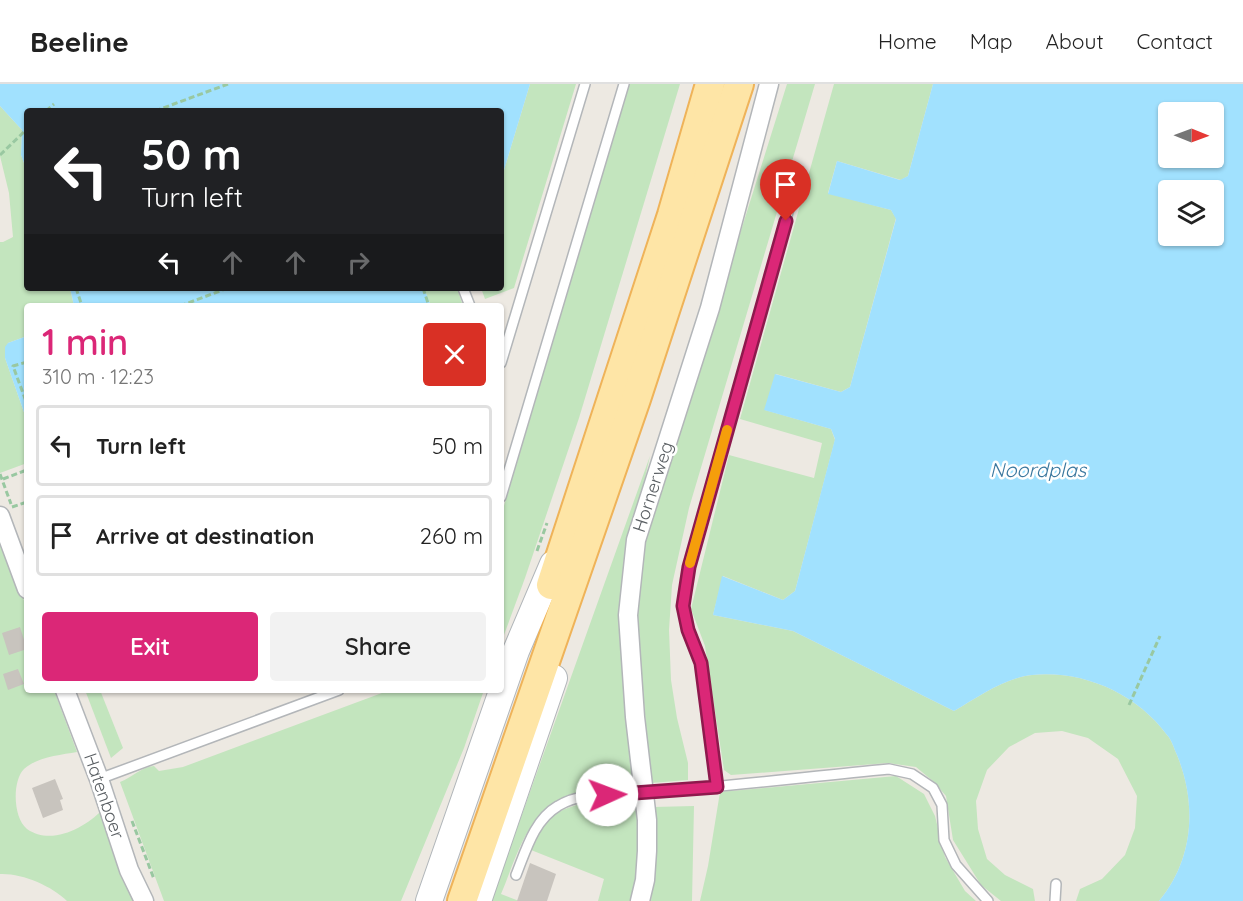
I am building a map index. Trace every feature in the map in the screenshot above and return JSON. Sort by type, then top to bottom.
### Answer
[{"type":"main road","points":[[444,901],[529,657],[672,215],[710,84]]},
{"type":"main road","name":"Hornerweg","points":[[478,901],[682,302],[739,84]]},
{"type":"main road","name":"Hornerweg","points":[[462,901],[636,399],[729,120]]},
{"type":"main road","points":[[504,685],[516,651],[572,520]]},
{"type":"main road","points":[[429,901],[501,693]]},
{"type":"street","name":"Hornerweg","points":[[640,901],[645,879],[647,850],[644,794],[634,717],[628,615],[636,540],[710,308],[770,84]]},
{"type":"street","points":[[0,516],[9,552],[24,583]]},
{"type":"street","name":"Hatenboer","points":[[66,693],[99,779],[129,870],[144,901]]},
{"type":"lane","points":[[504,353],[585,84]]},
{"type":"lane","points":[[504,487],[624,84]]},
{"type":"lane","points":[[717,787],[701,663],[688,630],[683,606],[689,567],[792,198]]},
{"type":"lane","points":[[99,779],[331,693]]},
{"type":"lane","points":[[516,874],[529,841],[542,820],[556,807],[569,800],[589,796],[644,794],[889,769],[912,774],[933,788],[942,805],[944,840],[956,865],[988,901]]},
{"type":"lane","points":[[1055,901],[1056,884]]},
{"type":"path","points":[[163,108],[228,84]]},
{"type":"path","points":[[49,108],[54,104]]},
{"type":"path","points":[[0,155],[24,132]]},
{"type":"path","points":[[188,303],[220,291]]},
{"type":"path","points":[[24,363],[13,366],[24,396]]},
{"type":"path","points":[[2,479],[24,471]]},
{"type":"path","points":[[0,474],[12,507],[24,503]]},
{"type":"path","points":[[1129,705],[1160,636]]},
{"type":"green space","points":[[530,84],[576,84],[514,288],[485,299],[482,291],[504,291],[504,170]]},
{"type":"green space","points":[[629,84],[680,84],[579,418],[504,635],[504,506]]},
{"type":"green space","points":[[787,84],[815,84],[689,508],[672,585],[669,630],[671,680],[688,763],[688,780],[651,783],[636,610],[648,527]]},
{"type":"green space","points":[[834,84],[933,84],[908,176],[901,180],[837,161],[828,193],[891,210],[896,218],[850,387],[841,392],[776,374],[765,410],[831,429],[835,440],[795,591],[783,600],[723,576],[713,615],[793,631],[954,711],[1001,684],[1032,675],[1070,676],[1107,687],[1124,696],[1140,707],[1169,737],[1188,793],[1189,831],[1185,849],[1171,885],[1159,901],[1076,901],[1080,889],[1102,879],[1125,855],[1135,828],[1137,796],[1118,759],[1088,738],[1062,731],[1035,733],[1009,747],[987,770],[976,801],[978,829],[987,859],[1005,875],[1033,889],[1035,901],[1001,901],[981,885],[953,840],[946,796],[916,767],[888,763],[731,775],[724,770],[705,646],[691,609],[729,455],[814,478],[822,443],[740,419]]},
{"type":"green space","points":[[0,106],[22,130],[24,291],[71,291],[73,303],[24,303],[24,337],[8,343],[5,358],[24,412],[24,464],[0,473],[0,242],[13,237],[9,193],[0,156]]},
{"type":"green space","points":[[425,291],[458,291],[462,303],[430,303]]},
{"type":"green space","points":[[650,456],[636,518],[636,785],[583,791],[553,803],[532,824],[501,894],[519,901],[491,901]]},
{"type":"green space","points":[[0,534],[24,601],[24,693],[55,693],[77,752],[42,759],[24,769],[17,782],[16,790],[19,817],[27,829],[46,836],[67,833],[86,823],[102,810],[134,901],[67,901],[53,890],[36,882],[9,874],[0,874]]},
{"type":"green space","points":[[86,693],[101,693],[123,748],[111,758]]},
{"type":"green space","points":[[382,693],[483,693],[464,748],[401,901],[164,901],[120,782],[149,767],[154,766],[159,771],[183,767]]},
{"type":"green space","points":[[896,776],[924,794],[935,816],[945,857],[965,891],[976,901],[700,901],[720,792]]},
{"type":"green space","points":[[598,800],[640,812],[638,879],[633,901],[598,901],[604,879],[531,850],[542,827],[556,814],[564,809]]},
{"type":"green space","points":[[694,806],[692,901],[651,901],[655,866],[653,807]]},
{"type":"water","points":[[0,84],[530,84],[504,170],[504,108],[24,108],[24,163],[21,155],[22,130],[0,106]]},
{"type":"water","name":"Noordplas","points":[[933,84],[1243,84],[1243,901],[1159,901],[1171,885],[1185,849],[1189,831],[1188,793],[1169,737],[1140,707],[1124,696],[1107,687],[1070,676],[1032,675],[1001,684],[954,711],[793,631],[713,615],[722,576],[783,600],[795,591],[835,439],[831,429],[764,410],[775,374],[841,392],[850,387],[896,219],[891,210],[828,194],[837,161],[900,180],[908,176]]},
{"type":"water","points":[[71,291],[425,291],[430,303],[73,303]]},
{"type":"water","points":[[24,337],[24,412],[5,358],[5,347],[8,343]]},
{"type":"building","points":[[20,627],[24,650],[9,655],[2,633]]},
{"type":"building","points":[[18,669],[24,684],[8,690],[3,674]]},
{"type":"building","points":[[55,779],[63,799],[60,800],[63,810],[43,818],[32,788]]},
{"type":"building","points":[[530,863],[556,874],[547,901],[517,901]]},
{"type":"slow traffic","points":[[690,563],[727,430]]},
{"type":"route","points":[[607,795],[717,787],[701,663],[688,630],[683,606],[689,567],[786,221]]}]
